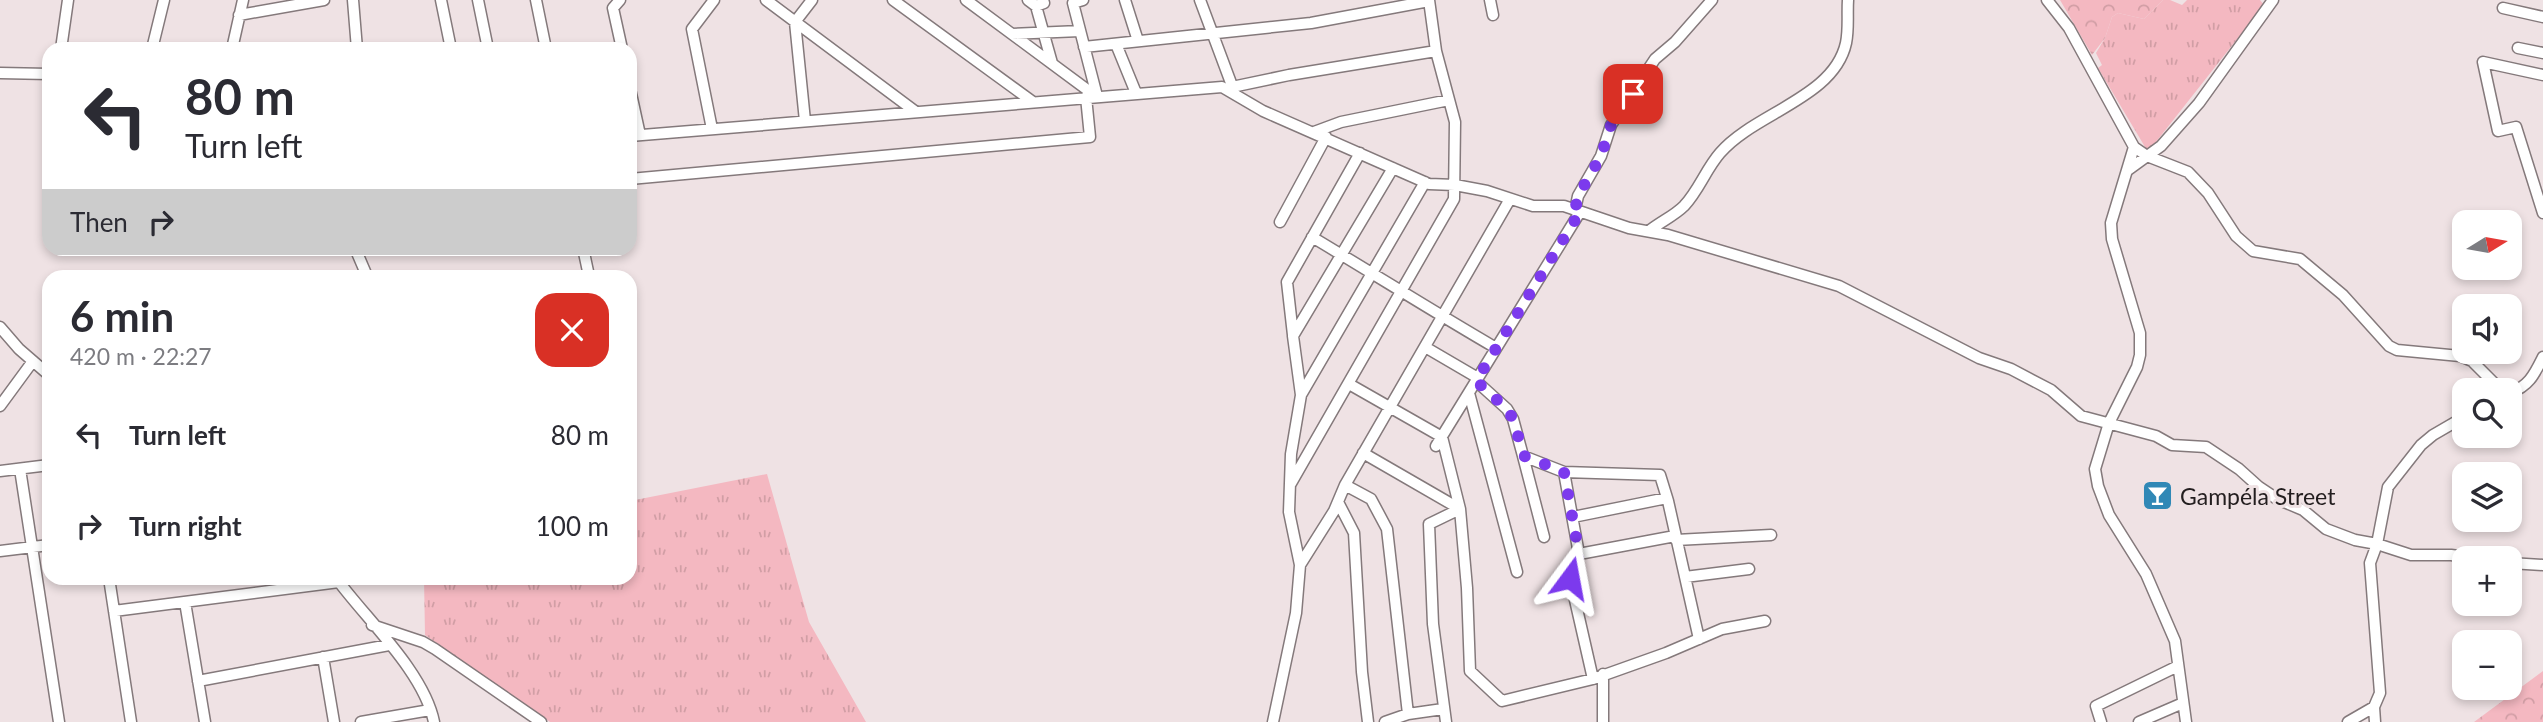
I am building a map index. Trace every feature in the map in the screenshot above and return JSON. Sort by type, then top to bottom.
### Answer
[{"type":"street","points":[[62,42],[68,0]]},
{"type":"street","points":[[154,42],[163,0]]},
{"type":"street","points":[[234,42],[243,0]]},
{"type":"street","points":[[240,15],[324,0]]},
{"type":"street","points":[[353,0],[356,42]]},
{"type":"street","points":[[441,0],[450,42]]},
{"type":"street","points":[[478,0],[487,42]]},
{"type":"street","points":[[536,0],[544,42]]},
{"type":"street","points":[[620,42],[613,8],[621,0]]},
{"type":"street","points":[[712,129],[692,29],[714,0]]},
{"type":"street","points":[[766,0],[916,112]]},
{"type":"street","points":[[806,121],[796,22],[812,0]]},
{"type":"street","points":[[893,0],[1033,102]]},
{"type":"street","points":[[966,0],[1052,63],[1091,97]]},
{"type":"street","points":[[637,177],[1090,137],[1091,97],[1084,47],[1073,3],[1083,0]]},
{"type":"street","points":[[1125,0],[1138,41]]},
{"type":"street","points":[[1200,0],[1234,91]]},
{"type":"street","points":[[1490,0],[1493,15]]},
{"type":"street","points":[[1439,442],[1577,211],[1578,196],[1601,156],[1611,125],[1656,59],[1712,0]]},
{"type":"street","points":[[1649,231],[1682,208],[1720,153],[1755,122],[1823,81],[1835,67],[1846,44],[1848,0]]},
{"type":"street","points":[[2128,170],[2161,146],[2199,103],[2273,0]]},
{"type":"street","points":[[1084,47],[1311,23],[1429,1],[1436,51],[1455,122],[1454,199],[1290,485]]},
{"type":"street","points":[[2049,1],[2070,29],[2134,147],[2147,156],[2188,172],[2207,193],[2236,236],[2253,251],[2300,259],[2343,295],[2389,346],[2398,350],[2460,356],[2472,361],[2489,378]]},
{"type":"street","points":[[1036,2],[1052,63]]},
{"type":"street","points":[[2503,8],[2543,17]]},
{"type":"street","points":[[1012,34],[1080,32]]},
{"type":"street","points":[[1116,44],[1136,93]]},
{"type":"street","points":[[2518,48],[2543,53]]},
{"type":"street","points":[[1234,91],[1289,75],[1436,51]]},
{"type":"street","points":[[2543,75],[2483,62],[2498,131],[2516,127],[2543,211]]},
{"type":"street","points":[[0,73],[42,75]]},
{"type":"street","points":[[637,136],[1222,87],[1234,91],[1263,111],[1425,182],[1454,185],[1534,206],[1564,206],[1629,228],[1649,231],[1839,285],[1979,358],[2011,369],[2052,390],[2081,416],[2156,436],[2172,444],[2206,447],[2239,469],[2259,487],[2277,499],[2303,510],[2326,529],[2411,555],[2452,555]]},
{"type":"street","points":[[1314,132],[1341,122],[1449,100]]},
{"type":"street","points":[[1280,222],[1326,137]]},
{"type":"street","points":[[2134,147],[2111,223],[2112,239],[2140,332],[2140,355],[2137,367],[2109,423],[2095,469],[2109,515],[2146,574],[2175,641],[2186,722]]},
{"type":"street","points":[[1273,722],[1296,613],[1300,565],[1290,512],[1290,485],[1291,454],[1301,395],[1287,282],[1360,153]]},
{"type":"street","points":[[1293,336],[1393,167]]},
{"type":"street","points":[[1301,395],[1425,182]]},
{"type":"street","points":[[1300,565],[1510,199]]},
{"type":"street","points":[[1312,237],[1496,348]]},
{"type":"street","points":[[0,327],[19,349],[42,368]]},
{"type":"street","points":[[1425,347],[1477,379],[1507,409],[1513,419],[1524,456],[1544,537]]},
{"type":"street","points":[[2522,388],[2530,381],[2543,357]]},
{"type":"street","points":[[0,405],[33,360]]},
{"type":"street","points":[[1349,383],[1439,442],[1460,509],[1467,588],[1470,671],[1502,701],[1593,679],[1666,653],[1722,629],[1765,621]]},
{"type":"street","points":[[1469,393],[1517,572]]},
{"type":"street","points":[[2375,722],[2374,707],[2380,693],[2370,562],[2377,544],[2388,487],[2421,445],[2452,424]]},
{"type":"street","points":[[1363,453],[1460,509]]},
{"type":"street","points":[[1524,456],[1564,472],[1660,475],[1699,639]]},
{"type":"street","points":[[0,471],[42,467]]},
{"type":"street","points":[[20,469],[58,722]]},
{"type":"street","points":[[1564,472],[1579,554],[1570,578],[1593,679]]},
{"type":"street","points":[[1345,485],[1371,499],[1387,529],[1408,714]]},
{"type":"street","points":[[1573,517],[1667,498]]},
{"type":"street","points":[[1338,502],[1354,533],[1361,659],[1368,722]]},
{"type":"street","points":[[1446,722],[1433,624],[1429,524],[1460,509]]},
{"type":"street","points":[[1579,554],[1675,538],[1771,535]]},
{"type":"street","points":[[0,551],[42,546]]},
{"type":"street","points":[[2522,564],[2543,565]]},
{"type":"street","points":[[1685,577],[1749,569]]},
{"type":"street","points":[[109,585],[131,722]]},
{"type":"street","points":[[114,611],[303,585]]},
{"type":"street","points":[[341,585],[411,672],[434,722]]},
{"type":"street","points":[[186,602],[205,722]]},
{"type":"street","points":[[372,625],[423,642],[541,722]]},
{"type":"street","points":[[198,681],[389,645]]},
{"type":"street","points":[[323,657],[334,722]]},
{"type":"street","points":[[2101,722],[2096,706],[2178,666]]},
{"type":"street","points":[[1603,674],[1603,722]]},
{"type":"street","points":[[2139,722],[2183,704]]},
{"type":"street","points":[[2348,722],[2374,707]]},
{"type":"street","points":[[1385,722],[1408,714],[1443,709]]},
{"type":"street","points":[[361,722],[430,710]]},
{"type":"green space","points":[[2060,0],[2163,0],[2144,19],[2118,13],[2112,17],[2105,38],[2092,55]]},
{"type":"green space","points":[[2163,0],[2182,5],[2187,0],[2260,0],[2264,5],[2148,152],[2098,68],[2102,65],[2096,53],[2105,38],[2112,17],[2118,13],[2144,19]]},
{"type":"green space","points":[[767,474],[809,622],[866,722],[550,722],[425,635],[424,585],[637,585],[637,500]]},
{"type":"green space","points":[[2543,671],[2543,722],[2474,722],[2504,700],[2522,700],[2522,687]]},
{"type":"place","name":"Gampéla Street","points":[[2157,496]]},
{"type":"route","points":[[1570,578],[1579,554],[1564,472],[1524,456],[1513,419],[1507,409],[1476,381],[1580,212],[1575,210],[1578,196],[1601,156],[1611,125],[1633,94]]}]
